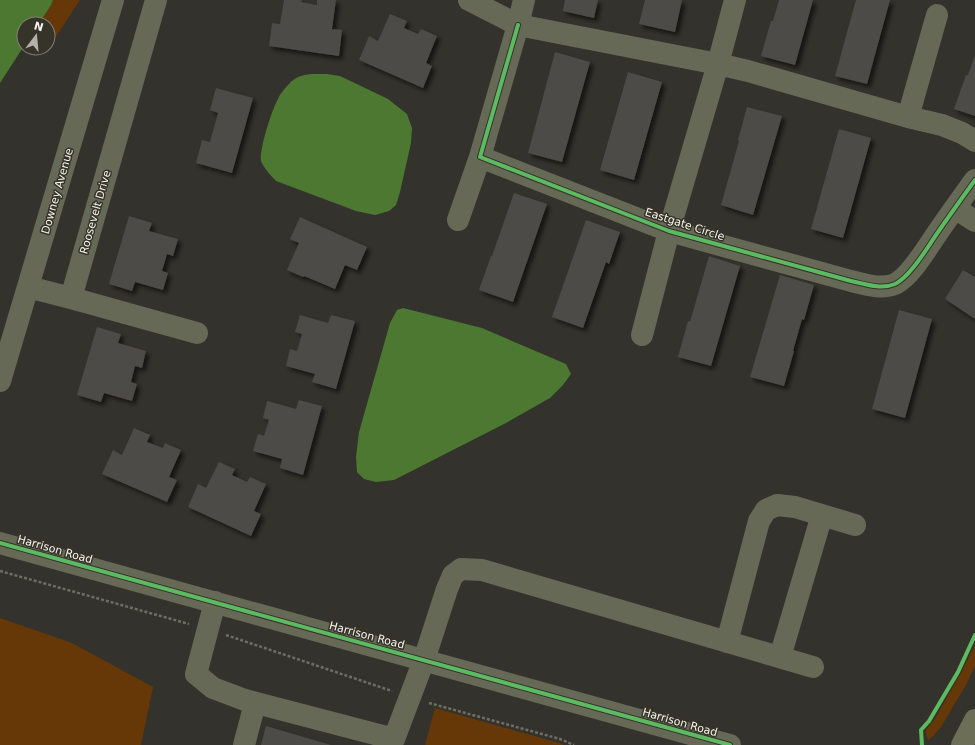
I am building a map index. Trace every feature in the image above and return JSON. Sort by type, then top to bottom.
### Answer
[{"type":"highway","points":[[962,745],[975,720]]},
{"type":"street","name":"Downey Avenue","points":[[0,382],[113,0]]},
{"type":"street","name":"Roosevelt Drive","points":[[71,298],[156,0]]},
{"type":"street","points":[[469,0],[518,25],[718,64],[908,117],[942,125],[962,133],[975,141]]},
{"type":"street","points":[[458,220],[480,157],[524,0]]},
{"type":"street","points":[[642,336],[669,231],[718,64],[735,0]]},
{"type":"street","points":[[908,117],[937,15]]},
{"type":"street","name":"Eastgate Circle","points":[[480,157],[669,231],[850,281],[874,286],[896,284],[905,278],[975,180]]},
{"type":"street","points":[[955,208],[975,222]]},
{"type":"street","points":[[28,287],[197,333]]},
{"type":"street","points":[[727,642],[759,521],[766,510],[777,505],[795,507],[855,525]]},
{"type":"street","points":[[780,657],[822,515]]},
{"type":"street","name":"Harrison Road","points":[[0,543],[730,745]]},
{"type":"street","points":[[215,602],[196,674],[213,688],[255,703],[393,742],[424,660],[447,589],[453,575],[462,569],[482,570],[813,667]]},
{"type":"street","points":[[244,745],[255,703]]},
{"type":"path","points":[[0,570],[208,629],[410,697],[560,739],[574,745]]},
{"type":"shaded area","points":[[0,0],[53,0],[44,16],[16,16],[16,56],[18,56],[0,83]]},
{"type":"shaded area","points":[[53,0],[80,0],[56,36],[56,16],[44,16]]},
{"type":"shaded area","points":[[311,74],[340,76],[388,99],[407,114],[412,128],[411,143],[396,205],[389,211],[375,215],[356,211],[276,181],[262,163],[261,156],[266,130],[279,97],[284,89],[296,78]]},
{"type":"shaded area","points":[[403,308],[482,328],[566,364],[571,374],[563,385],[550,398],[506,423],[394,480],[376,482],[364,479],[357,472],[356,457],[359,432],[390,323],[397,310]]},
{"type":"shaded area","points":[[0,618],[72,643],[153,687],[141,745],[0,745]]},
{"type":"shaded area","points":[[975,645],[975,666],[966,685],[941,727],[928,740],[925,732],[936,717]]},
{"type":"shaded area","points":[[435,708],[559,743],[564,745],[425,745]]},
{"type":"building","points":[[284,0],[302,0],[301,2],[317,5],[317,0],[336,0],[332,29],[342,30],[339,56],[269,46],[272,23],[280,24]]},
{"type":"building","points":[[565,0],[598,0],[594,18],[563,11]]},
{"type":"building","points":[[645,0],[682,0],[675,32],[639,24]]},
{"type":"building","points":[[779,0],[813,0],[795,65],[761,56]]},
{"type":"building","points":[[856,0],[890,0],[867,84],[835,76]]},
{"type":"building","points":[[390,14],[407,21],[404,28],[418,34],[421,29],[437,36],[426,63],[432,66],[423,88],[359,60],[369,36],[378,41]]},
{"type":"building","points":[[555,52],[590,62],[562,162],[528,153]]},
{"type":"building","points":[[975,55],[975,116],[954,109]]},
{"type":"building","points":[[628,72],[662,82],[634,180],[600,170]]},
{"type":"building","points":[[216,88],[253,98],[232,173],[196,163],[202,140],[210,142],[218,113],[210,110]]},
{"type":"building","points":[[747,107],[782,116],[753,215],[721,205]]},
{"type":"building","points":[[839,129],[871,138],[843,238],[811,229]]},
{"type":"building","points":[[514,193],[547,204],[513,302],[479,290]]},
{"type":"building","points":[[129,216],[152,223],[149,231],[178,239],[173,256],[167,254],[162,271],[168,273],[163,290],[135,282],[132,291],[109,284]]},
{"type":"building","points":[[300,217],[367,247],[357,270],[345,265],[335,289],[287,270],[299,243],[290,239]]},
{"type":"building","points":[[586,220],[620,232],[609,264],[606,262],[583,328],[552,317]]},
{"type":"building","points":[[709,256],[740,266],[711,366],[678,357],[688,321],[690,322]]},
{"type":"building","points":[[963,270],[975,277],[975,319],[945,299]]},
{"type":"building","points":[[780,275],[814,285],[804,320],[802,319],[784,386],[750,377]]},
{"type":"building","points":[[899,310],[932,319],[905,418],[872,409]]},
{"type":"building","points":[[300,315],[328,323],[331,315],[355,321],[336,389],[312,382],[315,374],[286,366],[290,349],[297,351],[302,334],[295,332]]},
{"type":"building","points":[[97,327],[121,334],[118,343],[146,351],[142,368],[135,366],[131,382],[137,384],[132,401],[104,393],[101,402],[77,395]]},
{"type":"building","points":[[299,400],[322,406],[303,475],[280,468],[282,459],[253,451],[258,434],[264,436],[269,420],[263,418],[267,401],[296,409]]},
{"type":"building","points":[[134,428],[150,435],[147,442],[163,448],[165,443],[181,450],[169,477],[177,480],[167,502],[102,474],[113,450],[122,455]]},
{"type":"building","points":[[219,462],[235,469],[232,475],[247,482],[250,477],[266,484],[254,511],[261,514],[251,536],[188,507],[198,484],[206,488]]},
{"type":"building","points":[[266,726],[331,745],[261,745]]},
{"type":"cycle path","points":[[518,25],[480,157],[669,231],[851,281],[873,286],[890,286],[901,280],[912,269],[975,180]]},
{"type":"cycle path","points":[[0,543],[730,745]]},
{"type":"cycle path","points":[[922,745],[921,730],[929,721],[958,672],[975,635]]}]
